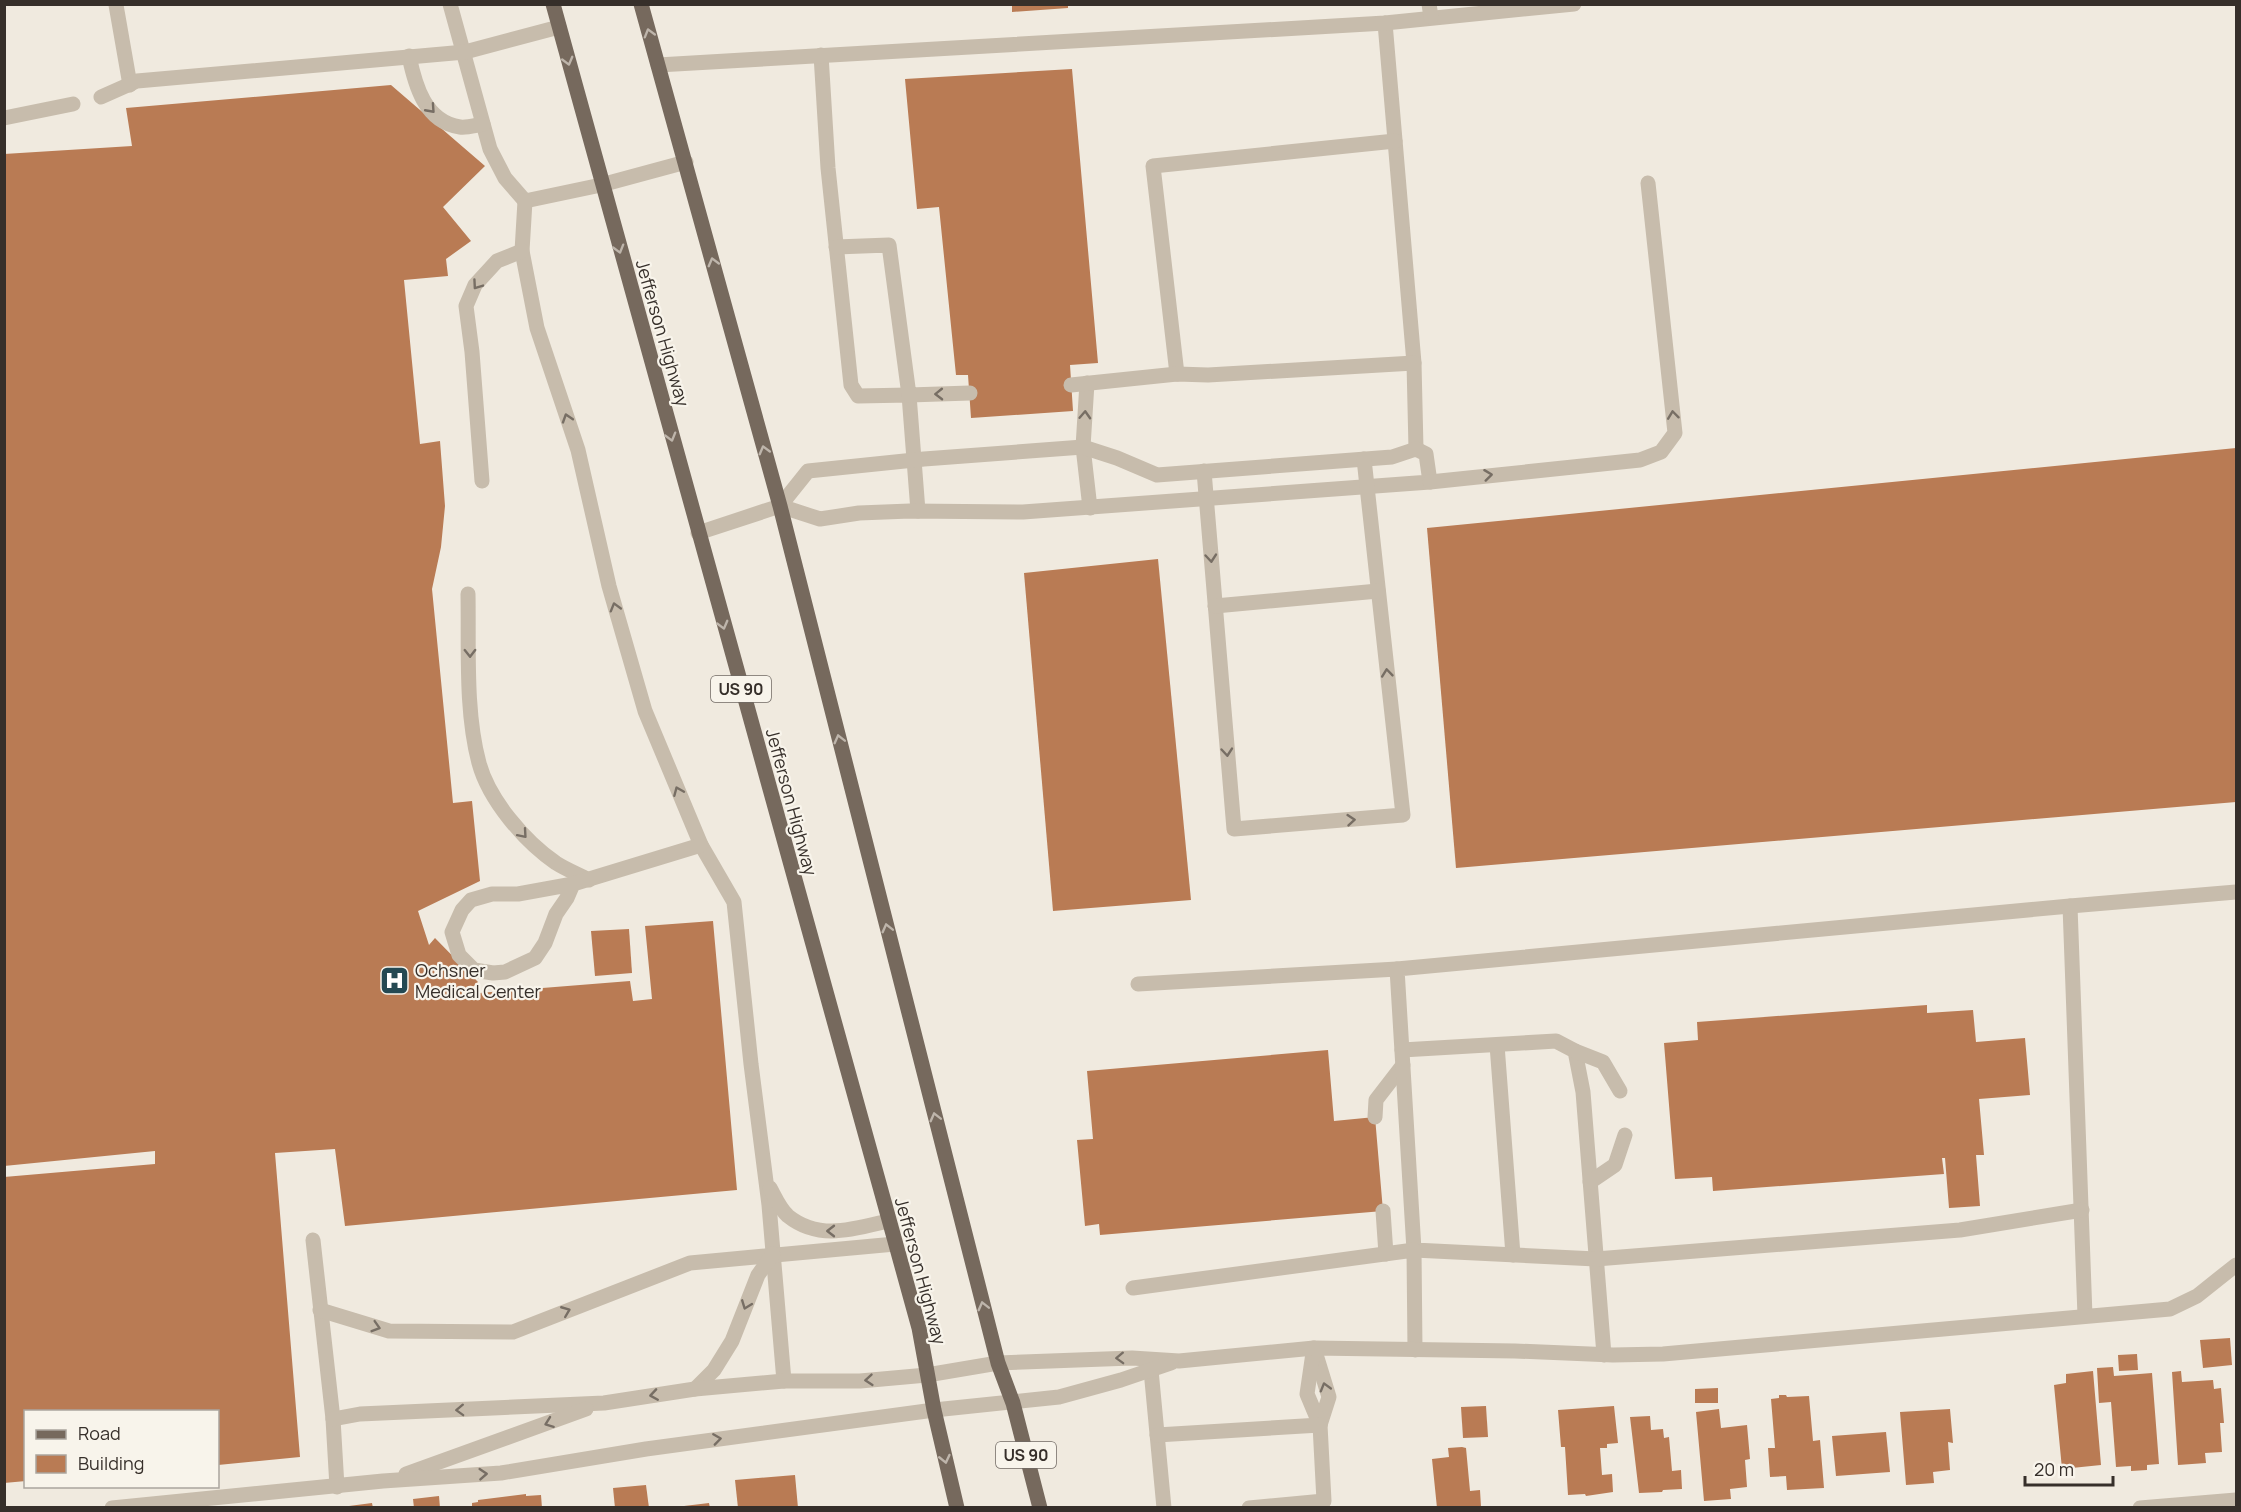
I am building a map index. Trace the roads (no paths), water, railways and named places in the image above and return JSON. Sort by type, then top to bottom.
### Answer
[{"type":"main road","name":"Jefferson Highway","points":[[553,4],[601,185],[919,1328],[934,1410],[957,1508]]},
{"type":"main road","name":"US 90","points":[[641,4],[780,506],[998,1363],[1013,1403],[1040,1508]]},
{"type":"street","points":[[123,4],[116,5],[130,85]]},
{"type":"street","points":[[450,4],[490,149],[505,178],[525,201],[522,251],[537,328],[578,450],[609,586],[645,711],[701,845],[734,902],[766,1184],[784,1381]]},
{"type":"street","points":[[658,65],[1384,23],[1430,11],[1574,4]]},
{"type":"street","points":[[1384,23],[1414,363],[1416,449]]},
{"type":"street","points":[[101,97],[137,81],[465,52],[559,27]]},
{"type":"street","points":[[821,55],[828,168],[851,385],[858,396],[970,393]]},
{"type":"street","points":[[409,56],[414,83],[421,99],[435,115],[445,122],[461,127],[483,124]]},
{"type":"street","points":[[4,118],[74,104]]},
{"type":"street","points":[[1177,374],[1153,166],[1395,141]]},
{"type":"street","points":[[525,201],[601,185],[686,162]]},
{"type":"street","points":[[780,506],[820,519],[859,513],[1023,512],[1430,482],[1640,460],[1661,452],[1675,433],[1648,183]]},
{"type":"street","points":[[836,247],[889,245],[909,395],[918,511]]},
{"type":"street","points":[[482,481],[466,306],[475,285],[497,261],[522,251]]},
{"type":"street","points":[[1090,507],[1079,384],[1177,374],[1208,375],[1414,363]]},
{"type":"street","points":[[698,533],[780,506],[808,471],[1083,447],[1157,475],[1392,457],[1416,449],[1426,454],[1430,482]]},
{"type":"street","points":[[1204,471],[1234,829],[1403,815],[1364,459]]},
{"type":"street","points":[[1215,606],[1378,591]]},
{"type":"street","points":[[468,594],[471,717],[479,764],[498,803],[526,839],[556,863],[589,880]]},
{"type":"street","points":[[573,884],[535,958],[505,972],[493,973],[474,970],[459,956],[452,932],[462,910],[471,900],[492,894],[518,894],[573,884],[701,845]]},
{"type":"street","points":[[1138,984],[1397,969],[2236,892]]},
{"type":"street","points":[[2070,906],[2085,1317]]},
{"type":"street","points":[[1397,969],[1414,1250],[1415,1350]]},
{"type":"street","points":[[1402,1058],[1497,1045],[1556,1041],[1603,1062],[1620,1091]]},
{"type":"street","points":[[1497,1045],[1513,1255]]},
{"type":"street","points":[[1575,1051],[1582,1092],[1604,1355]]},
{"type":"street","points":[[1375,1117],[1376,1100],[1402,1058]]},
{"type":"street","points":[[1590,1182],[1615,1165],[1625,1136]]},
{"type":"street","points":[[766,1184],[787,1215],[818,1231],[833,1233],[888,1221]]},
{"type":"street","points":[[1133,1288],[1414,1250],[1596,1259],[1960,1230],[2082,1210]]},
{"type":"street","points":[[1383,1211],[1386,1254]]},
{"type":"street","points":[[313,1240],[333,1419],[337,1487]]},
{"type":"street","points":[[320,1310],[389,1331],[513,1332],[690,1263],[895,1244]]},
{"type":"street","points":[[695,1389],[714,1370],[732,1341],[758,1275],[773,1254]]},
{"type":"street","points":[[333,1419],[360,1414],[604,1403],[695,1389],[784,1381],[860,1381],[927,1375],[998,1363],[1132,1358],[1179,1361],[1314,1348],[1604,1355],[1663,1354],[2169,1309],[2197,1296],[2236,1265]]},
{"type":"street","points":[[1249,1508],[1324,1501],[1320,1425],[1329,1397],[1314,1348]]},
{"type":"street","points":[[112,1508],[383,1481],[501,1473],[646,1449],[934,1410],[1059,1397],[1179,1361]]},
{"type":"street","points":[[1151,1370],[1164,1508]]},
{"type":"street","points":[[383,1481],[604,1403]]},
{"type":"street","points":[[1157,1435],[1320,1425]]},
{"type":"street","points":[[2140,1508],[2236,1500]]},
{"type":"place","name":"Ochsner Medical Center","points":[[394,980]]}]
